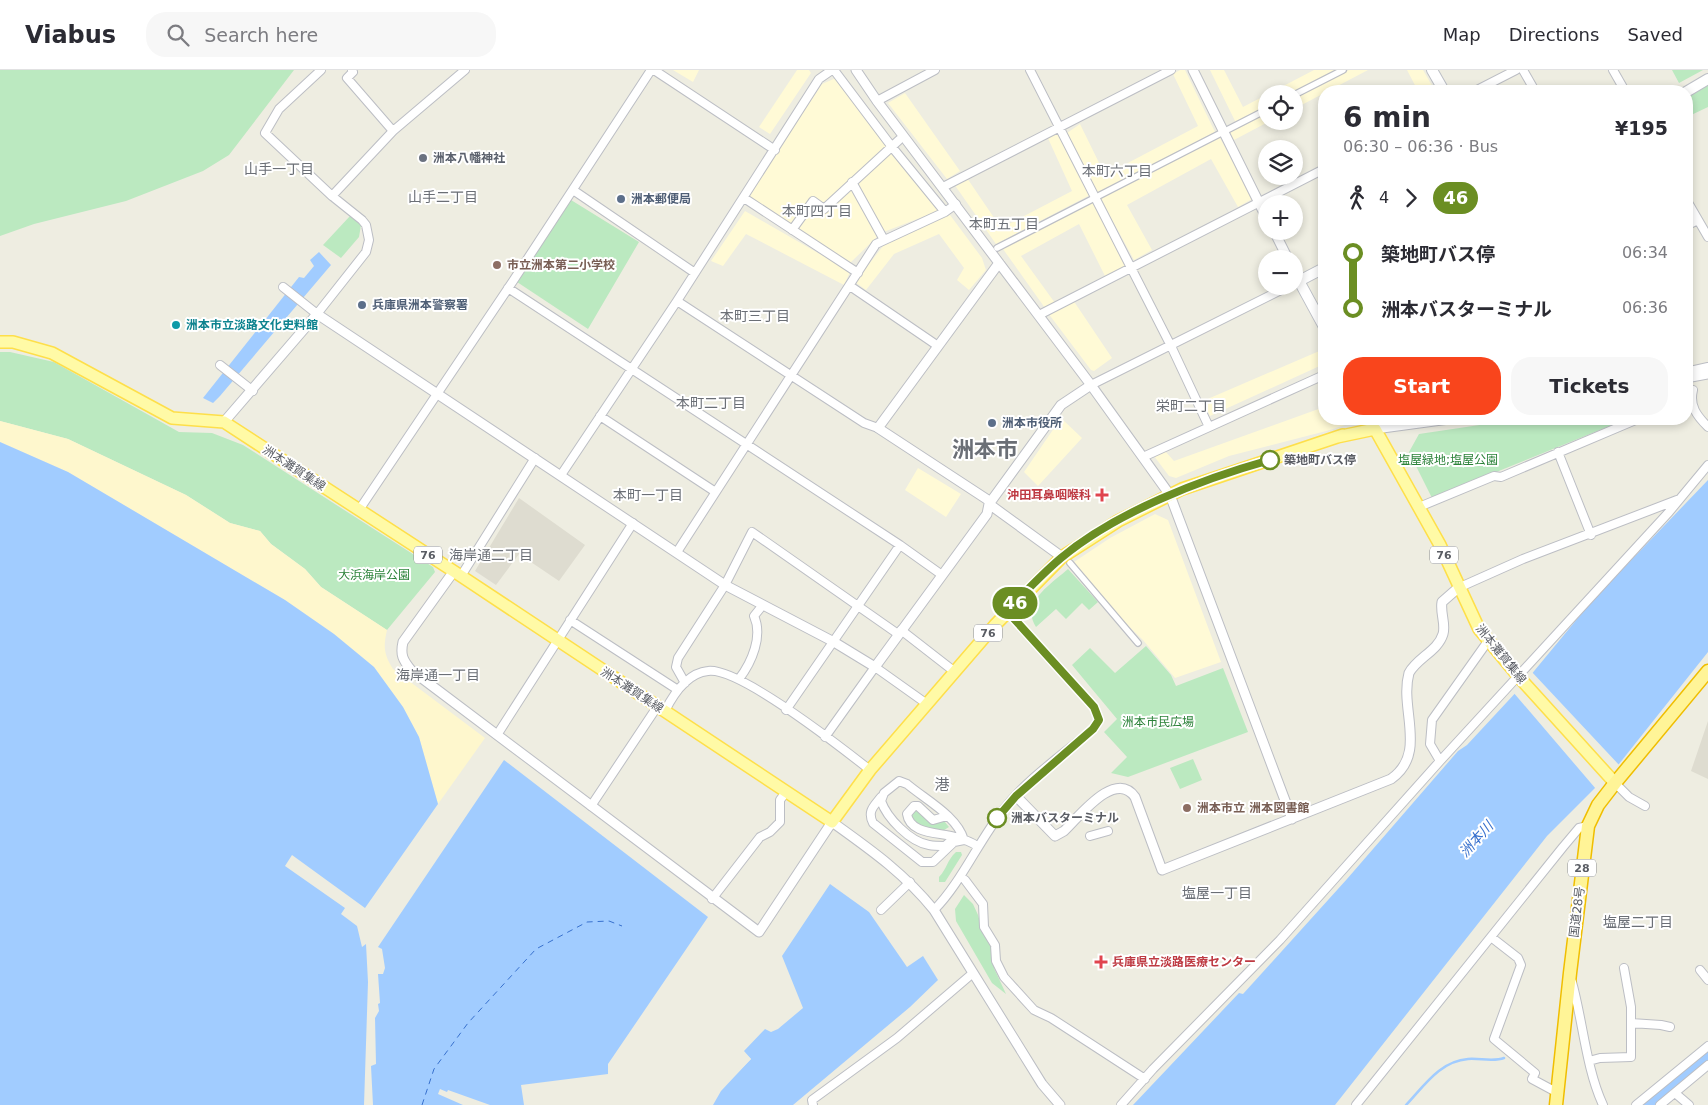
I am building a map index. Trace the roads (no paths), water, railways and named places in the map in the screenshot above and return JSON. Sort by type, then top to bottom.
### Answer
[{"type":"highway","name":"国道28号","points":[[1557,1099],[1588,826],[1613,780],[1708,671]]},
{"type":"main road","points":[[1432,70],[1441,85]]},
{"type":"main road","points":[[1693,88],[1708,80]]},
{"type":"main road","points":[[1303,279],[1318,271]]},
{"type":"main road","points":[[1303,292],[1318,318]]},
{"type":"main road","name":"洲本灘賀集線","points":[[0,342],[13,342],[52,353],[172,418],[224,422],[832,822]]},
{"type":"main road","name":"76","points":[[832,822],[870,770],[1007,611],[1102,530],[1182,489],[1370,425]]},
{"type":"main road","name":"洲本灘賀集線","points":[[1374,425],[1440,545],[1473,619],[1488,641],[1518,676],[1613,780]]},
{"type":"street","points":[[224,422],[253,392],[318,314],[366,252],[369,240],[366,225],[362,220],[332,196],[265,133],[280,109],[321,70]]},
{"type":"street","points":[[352,70],[353,72],[347,78],[393,131]]},
{"type":"street","points":[[332,196],[393,131],[465,70]]},
{"type":"street","points":[[360,510],[652,70],[775,150]]},
{"type":"street","points":[[561,475],[677,301],[820,79],[833,70],[945,212]]},
{"type":"street","points":[[856,70],[1091,385],[1170,495],[1292,819]]},
{"type":"street","points":[[878,101],[935,70]]},
{"type":"street","points":[[1030,70],[1171,346],[1209,427]]},
{"type":"street","points":[[943,187],[1171,70]]},
{"type":"street","points":[[1192,70],[1258,200]]},
{"type":"street","points":[[1303,91],[1343,70]]},
{"type":"street","points":[[1487,85],[1516,70]]},
{"type":"street","points":[[1523,70],[1531,85]]},
{"type":"street","points":[[1613,70],[1622,85]]},
{"type":"street","points":[[997,248],[1258,114]]},
{"type":"street","points":[[792,230],[813,201],[824,209],[899,140]]},
{"type":"street","points":[[1273,195],[1318,172]]},
{"type":"street","points":[[852,182],[883,238]]},
{"type":"street","points":[[573,190],[695,273]]},
{"type":"street","points":[[744,198],[858,273]]},
{"type":"street","points":[[1039,315],[1258,203]]},
{"type":"street","points":[[677,552],[714,491],[876,244],[883,238],[945,212],[956,204]]},
{"type":"street","points":[[1693,211],[1708,236]]},
{"type":"street","points":[[1693,222],[1698,220]]},
{"type":"street","points":[[878,428],[999,263]]},
{"type":"street","points":[[850,286],[938,346]]},
{"type":"street","points":[[283,287],[318,314],[726,585],[762,606],[834,642],[875,667],[927,704]]},
{"type":"street","points":[[508,288],[746,443],[942,575]]},
{"type":"street","points":[[825,737],[986,514],[990,503],[1061,405],[1091,385],[1271,295]]},
{"type":"street","points":[[677,301],[864,423],[878,428],[990,503],[1066,560],[1138,644]]},
{"type":"street","points":[[220,365],[253,392]]},
{"type":"street","points":[[1693,370],[1708,367]]},
{"type":"street","points":[[1693,377],[1708,374]]},
{"type":"street","points":[[1143,457],[1318,378]]},
{"type":"street","points":[[1693,406],[1696,416],[1708,427]]},
{"type":"street","points":[[600,416],[714,491]]},
{"type":"street","points":[[1419,506],[1494,476],[1500,477],[1623,425]]},
{"type":"street","points":[[1558,452],[1591,535]]},
{"type":"street","points":[[535,458],[457,574],[408,633],[401,652],[403,661],[412,670],[497,735],[758,932],[832,822],[892,866],[910,882],[934,910],[1042,1084],[1060,1105]]},
{"type":"street","points":[[1121,1105],[1280,940],[1440,761],[1669,512],[1677,500],[1708,465]]},
{"type":"street","points":[[1016,796],[1056,836],[1064,831],[1106,792],[1119,787],[1130,791],[1135,797],[1162,870],[1391,779],[1403,768],[1412,740],[1409,674],[1440,640],[1444,628],[1440,611],[1442,602],[1458,588],[1523,559],[1591,535],[1677,500]]},
{"type":"street","points":[[497,735],[633,523]]},
{"type":"street","points":[[685,683],[676,668],[678,658],[726,585],[752,532],[955,672]]},
{"type":"street","points":[[786,710],[900,545]]},
{"type":"street","points":[[739,679],[759,635],[759,626],[754,616],[762,606]]},
{"type":"street","points":[[934,910],[943,901],[977,846],[1016,796],[1098,723],[1099,716],[1094,707],[1007,611]]},
{"type":"street","points":[[570,620],[678,690]]},
{"type":"street","points":[[1440,761],[1430,744],[1432,720],[1488,641]]},
{"type":"street","points":[[591,806],[661,709],[685,683],[708,670],[739,679],[870,770]]},
{"type":"street","points":[[1613,780],[1629,797],[1645,806]]},
{"type":"street","points":[[899,782],[908,784],[947,816],[961,830],[964,840],[954,842],[933,862],[922,862],[873,822],[870,817],[871,810],[881,797],[899,782]]},
{"type":"street","points":[[712,899],[760,836],[770,832],[780,822],[780,800],[786,792]]},
{"type":"street","points":[[881,797],[884,810],[917,841],[929,846],[945,846],[955,837]]},
{"type":"street","points":[[947,816],[933,820],[918,806],[914,806],[907,814],[908,819],[924,832],[945,834],[977,846]]},
{"type":"street","points":[[1356,1105],[1579,828],[1588,826]]},
{"type":"street","points":[[1090,836],[1108,831]]},
{"type":"street","points":[[964,880],[983,904],[984,927],[995,945],[996,961],[1004,977],[1034,1010],[1145,1079]]},
{"type":"street","points":[[881,910],[910,882]]},
{"type":"street","points":[[1491,937],[1518,958],[1520,965],[1494,1039],[1535,1074],[1532,1079],[1557,1099]]},
{"type":"street","points":[[1589,1061],[1600,1058],[1631,1057],[1631,1007],[1624,968]]},
{"type":"street","points":[[1700,970],[1708,980]]},
{"type":"street","points":[[811,1103],[897,1038],[973,973]]},
{"type":"street","points":[[1570,973],[1584,1029],[1595,1089],[1603,1105]]},
{"type":"street","points":[[1631,1023],[1661,1024],[1670,1028]]},
{"type":"street","points":[[1636,1105],[1708,1046]]},
{"type":"street","points":[[1660,1105],[1668,1102],[1675,1093],[1708,1065]]},
{"type":"street","points":[[1675,1093],[1689,1105]]},
{"type":"water","points":[[319,252],[331,265],[220,396],[213,403],[203,398],[299,277],[304,278],[314,266],[310,260]]},
{"type":"water","points":[[0,442],[68,472],[285,600],[334,634],[374,667],[403,707],[419,737],[438,804],[365,908],[292,855],[285,866],[345,908],[341,914],[357,926],[362,947],[366,944],[368,982],[364,1105],[0,1105]]},
{"type":"water","name":"洲本川","points":[[1708,480],[1708,652],[1619,764],[1547,836],[1335,1105],[1133,1105],[1239,993],[1243,994],[1347,879],[1458,751],[1467,745],[1520,688],[1592,601]]},
{"type":"water","points":[[504,760],[708,917],[608,1064],[608,1074],[521,1085],[524,1105],[490,1105],[440,1089],[438,1094],[463,1105],[373,1105],[371,1066],[376,1064],[375,1018],[379,1011],[378,1004],[380,1003],[378,974],[383,974],[385,968],[382,949],[378,947]]},
{"type":"water","points":[[830,884],[869,912],[907,967],[923,956],[938,980],[910,1007],[793,1105],[713,1105],[721,1091],[751,1059],[744,1051],[765,1029],[771,1032],[778,1029],[803,1008],[782,956]]},
{"type":"waterway","points":[[1646,1105],[1708,1055]]},
{"type":"waterway","points":[[1406,1105],[1433,1076],[1449,1064],[1468,1059],[1496,1060],[1504,1058]]},
{"type":"place","name":"洲本八幡神社","points":[[423,158]]},
{"type":"place","name":"洲本郵便局","points":[[621,199]]},
{"type":"place","name":"市立洲本第二小学校","points":[[497,265]]},
{"type":"place","name":"兵庫県洲本警察署","points":[[362,305]]},
{"type":"place","name":"洲本市立淡路文化史料館","points":[[176,325]]},
{"type":"place","name":"洲本市役所","points":[[992,423]]},
{"type":"place","name":"築地町バス停","points":[[1270,460]]},
{"type":"place","name":"沖田耳鼻咽喉科","points":[[1102,495]]},
{"type":"place","name":"洲本市立 洲本図書館","points":[[1187,808]]},
{"type":"place","name":"洲本バスターミナル","points":[[997,818]]},
{"type":"place","name":"兵庫県立淡路医療センター","points":[[1101,962]]},
{"type":"district","name":"山手一丁目","points":[[279,169]]},
{"type":"district","name":"本町六丁目","points":[[1117,171]]},
{"type":"district","name":"山手二丁目","points":[[443,197]]},
{"type":"district","name":"本町四丁目","points":[[817,211]]},
{"type":"district","name":"本町五丁目","points":[[1004,224]]},
{"type":"district","name":"本町三丁目","points":[[755,316]]},
{"type":"district","name":"本町二丁目","points":[[711,403]]},
{"type":"district","name":"栄町二丁目","points":[[1191,406]]},
{"type":"district","name":"洲本市","points":[[985,449]]},
{"type":"district","name":"本町一丁目","points":[[648,495]]},
{"type":"district","name":"海岸通二丁目","points":[[491,555]]},
{"type":"district","name":"海岸通一丁目","points":[[438,675]]},
{"type":"district","name":"港","points":[[942,785]]},
{"type":"district","name":"塩屋一丁目","points":[[1217,893]]},
{"type":"district","name":"塩屋二丁目","points":[[1638,922]]},
{"type":"park label","name":"塩屋緑地;塩屋公園","points":[[1448,460]]},
{"type":"park label","name":"大浜海岸公園","points":[[374,575]]},
{"type":"park label","name":"洲本市民広場","points":[[1158,722]]}]
